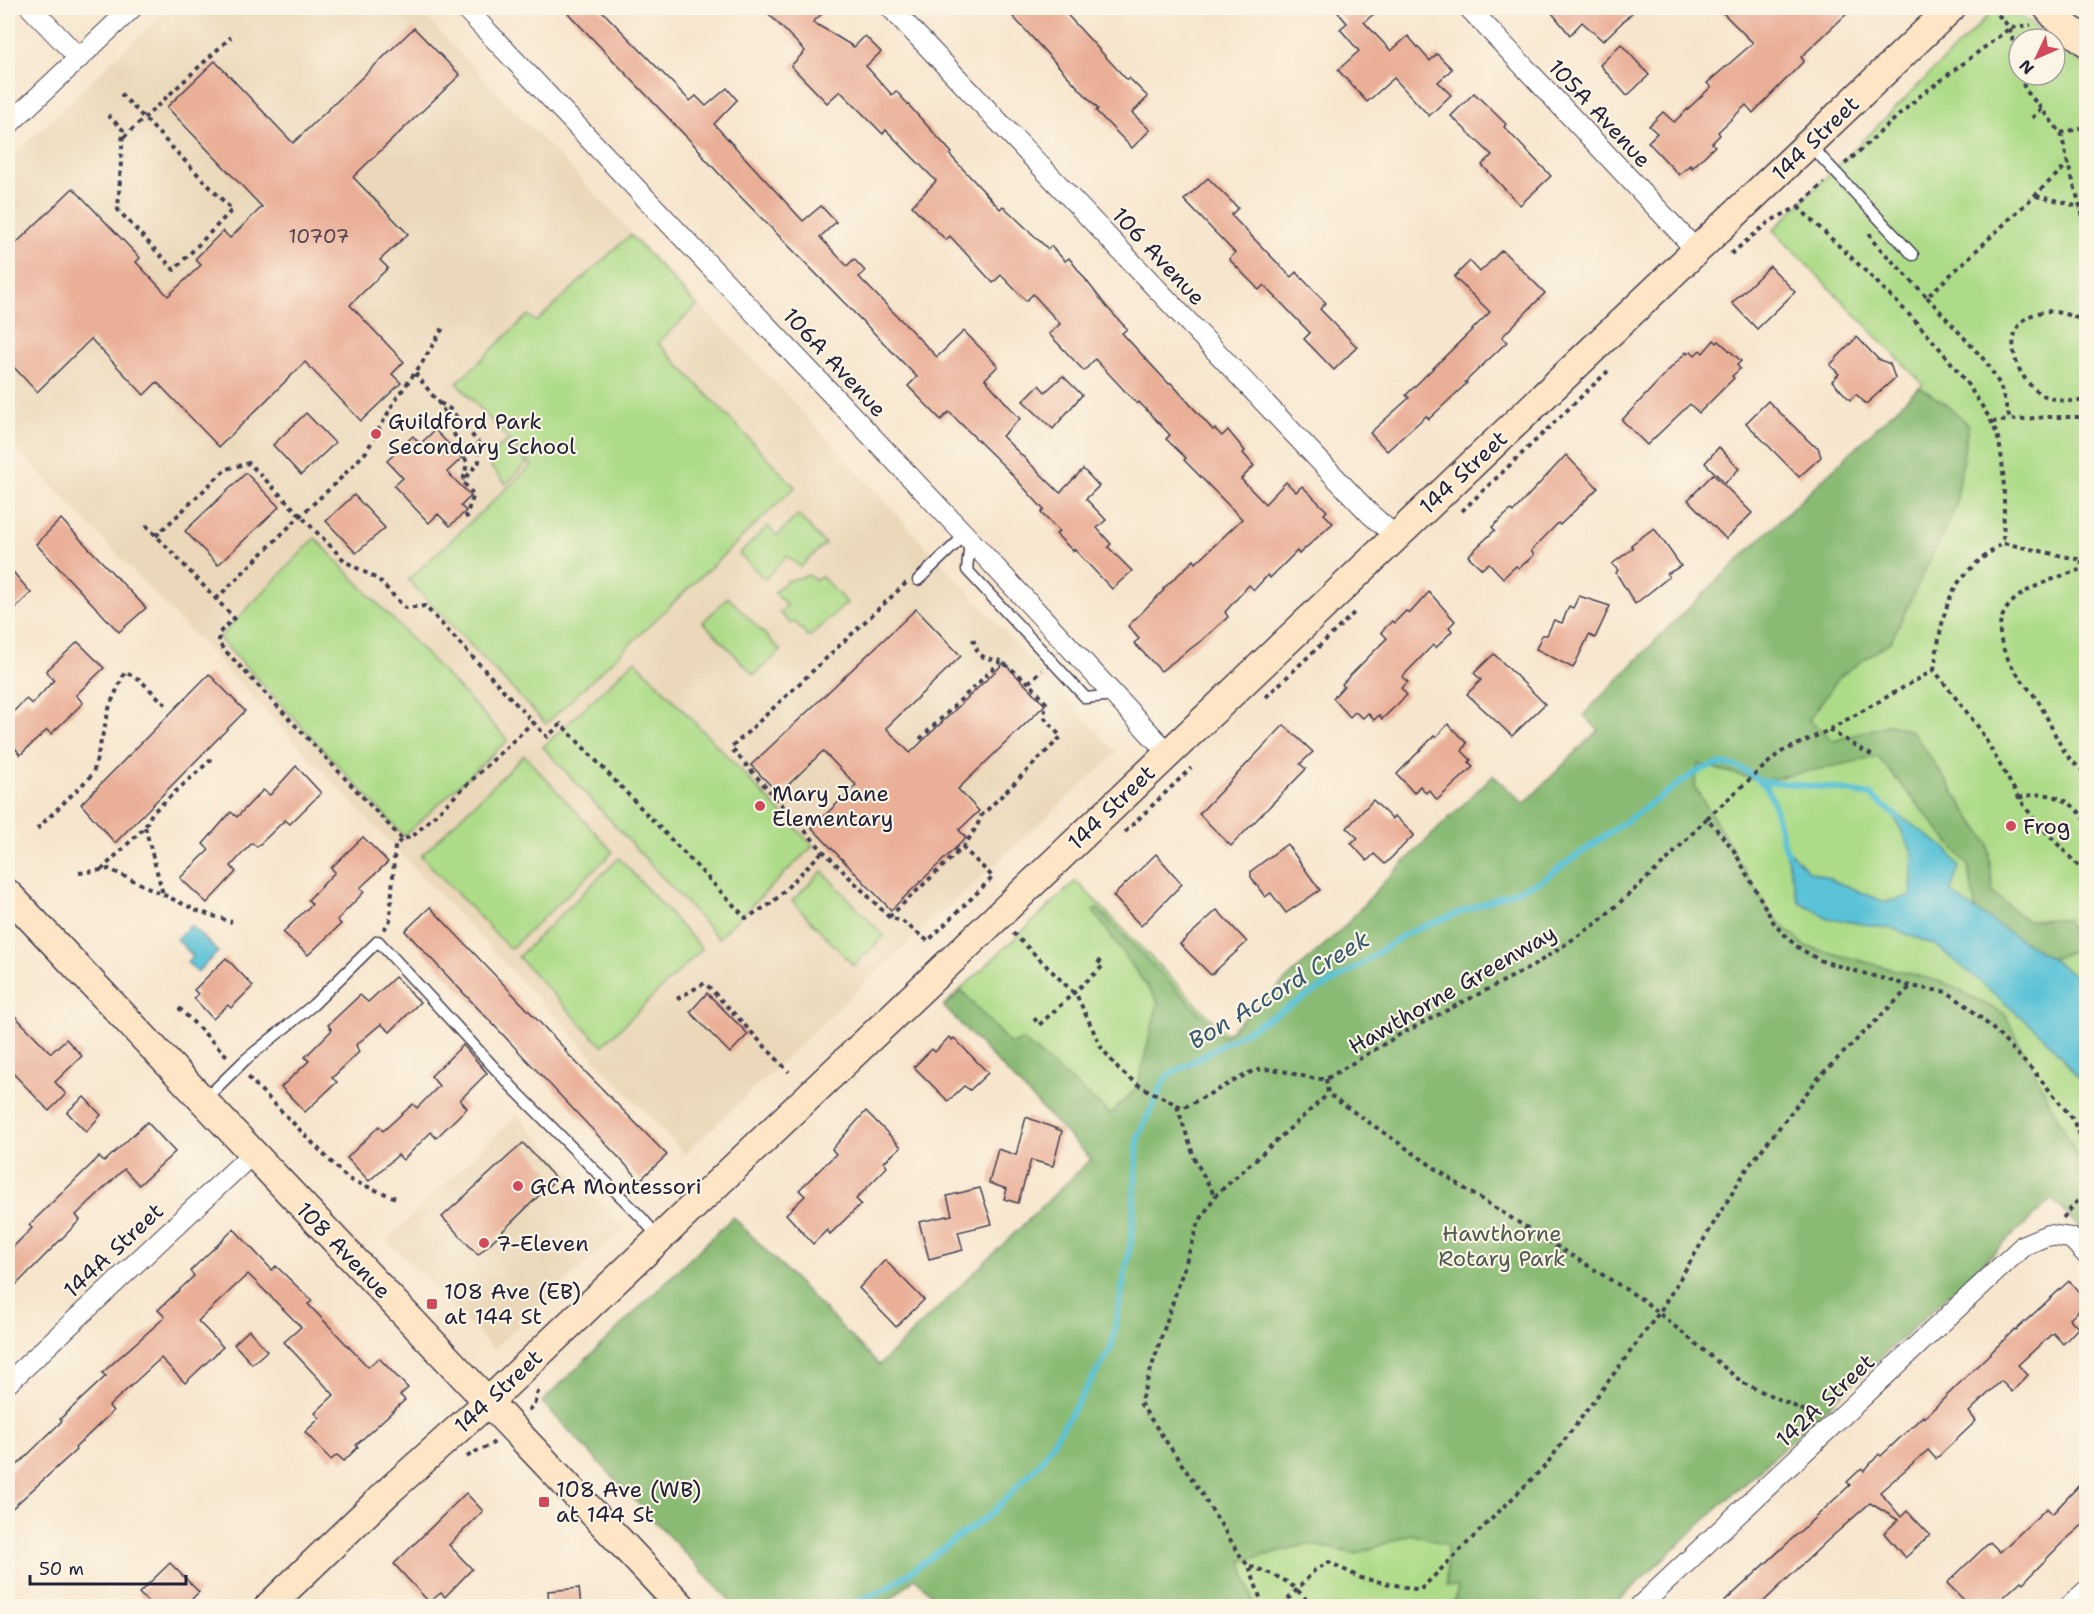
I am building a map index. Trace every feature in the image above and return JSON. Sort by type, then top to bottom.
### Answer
[{"type":"main road","name":"144 Street","points":[[269,1606],[391,1489],[488,1402],[1952,8]]},
{"type":"main road","points":[[2048,8],[2059,21],[2086,42]]},
{"type":"main road","name":"108 Avenue","points":[[8,894],[681,1606]]},
{"type":"street","points":[[31,8],[79,58]]},
{"type":"street","points":[[8,125],[132,8]]},
{"type":"street","name":"106A Avenue","points":[[465,8],[968,537],[1168,753]]},
{"type":"street","name":"106 Avenue","points":[[891,8],[1361,505],[1395,536]]},
{"type":"street","name":"105A Avenue","points":[[1469,8],[1697,251]]},
{"type":"street","name":"144A Street","points":[[8,1383],[252,1154]]},
{"type":"street","points":[[2048,1235],[2071,1238],[2086,1254]]},
{"type":"street","name":"142A Street","points":[[1640,1606],[2024,1245],[2048,1235]]},
{"type":"street","points":[[2070,1606],[2086,1591]]},
{"type":"lane","points":[[1809,144],[1913,255]]},
{"type":"lane","points":[[915,578],[968,537]]},
{"type":"lane","points":[[203,1101],[238,1067],[313,1005],[378,941],[513,1087],[641,1216],[659,1239]]},
{"type":"path","points":[[1992,8],[2009,27]]},
{"type":"path","points":[[1844,165],[1920,96],[2007,30]]},
{"type":"path","points":[[123,137],[231,37]]},
{"type":"path","points":[[2024,87],[2061,133],[2086,227]]},
{"type":"path","points":[[108,115],[123,130],[118,210],[174,270],[232,210],[120,93]]},
{"type":"path","points":[[2032,118],[2041,109]]},
{"type":"path","points":[[2061,133],[2086,128],[2086,116]]},
{"type":"path","points":[[1927,297],[2068,164]]},
{"type":"path","points":[[1827,181],[1798,207],[1940,349],[1967,382],[1992,422],[1998,438],[2004,475],[2003,543]]},
{"type":"path","points":[[2035,196],[2064,202],[2081,209]]},
{"type":"path","points":[[1870,228],[1871,239],[1987,363],[2004,394],[2010,420]]},
{"type":"path","points":[[2086,321],[2043,311],[2022,322],[2016,330],[2013,342],[2015,359],[2020,372],[2039,393],[2055,400],[2086,401]]},
{"type":"path","points":[[216,599],[366,452],[396,399],[444,326]]},
{"type":"path","points":[[415,373],[442,407],[467,463],[463,482]]},
{"type":"path","points":[[437,401],[450,409],[478,442],[479,462],[463,482]]},
{"type":"path","points":[[1992,422],[2086,417]]},
{"type":"path","points":[[156,536],[226,469],[249,463],[346,562],[379,580],[405,608],[425,606],[547,737],[561,724],[746,918],[772,903],[823,851]]},
{"type":"path","points":[[463,482],[474,495],[466,515],[470,521]]},
{"type":"path","points":[[146,525],[234,618],[219,633],[219,644],[402,839]]},
{"type":"path","points":[[2081,525],[2084,531],[2085,561],[2079,570],[2022,592],[2009,604],[2002,617],[2001,629],[2002,644],[2009,661],[2037,700],[2067,756],[2086,774]]},
{"type":"path","points":[[2085,561],[2003,543],[1978,562],[1955,588],[1941,625],[1934,670],[1979,728],[2019,798],[2034,819],[2086,874]]},
{"type":"path","points":[[915,578],[731,748],[823,851],[889,918],[902,921],[928,941],[993,877],[963,848]]},
{"type":"path","points":[[889,918],[956,851],[963,848],[981,816],[1061,737],[1044,717],[1046,703],[1030,683],[1001,661],[981,657],[973,639]]},
{"type":"path","points":[[920,739],[1001,661]]},
{"type":"path","points":[[1030,683],[1042,669]]},
{"type":"path","name":"Hawthorne Greenway","points":[[1326,1079],[1399,1035],[1533,966],[1588,929],[1665,862],[1707,818],[1779,753],[1828,730],[1934,670]]},
{"type":"path","points":[[37,830],[93,774],[110,705],[126,672],[139,679],[167,706]]},
{"type":"path","points":[[378,941],[390,920],[395,846],[402,839],[411,837],[533,722]]},
{"type":"path","points":[[1828,730],[1873,756]]},
{"type":"path","points":[[101,871],[145,826],[153,813],[214,757]]},
{"type":"path","points":[[2019,798],[2035,794],[2058,796],[2080,811],[2086,822]]},
{"type":"path","points":[[1707,818],[1733,849],[1776,925],[1796,946],[1819,960],[1910,986],[1947,992],[1967,1006],[1992,1028],[2037,1075],[2073,1119],[2086,1155]]},
{"type":"path","points":[[145,826],[164,894]]},
{"type":"path","points":[[79,873],[109,869],[198,911],[232,922]]},
{"type":"path","points":[[1015,934],[1077,996],[1101,1047],[1119,1070],[1140,1086],[1183,1107],[1262,1068],[1271,1068],[1316,1080],[1326,1079],[1328,1094],[1468,1191],[1644,1300],[1743,1383],[1834,1424]]},
{"type":"path","points":[[1034,1018],[1039,1025],[1103,966],[1095,957]]},
{"type":"path","points":[[677,999],[705,983],[789,1072]]},
{"type":"path","points":[[1282,1606],[1315,1570],[1329,1563],[1361,1578],[1420,1590],[1546,1465],[1659,1313],[1748,1167],[1820,1076],[1910,986]]},
{"type":"path","points":[[179,1008],[348,1179],[396,1198]]},
{"type":"path","points":[[1263,1606],[1249,1566],[1140,1403],[1199,1222],[1215,1196],[1328,1094]]},
{"type":"path","points":[[1177,1106],[1195,1160],[1215,1196]]},
{"type":"path","points":[[2048,1235],[2086,1191]]},
{"type":"path","points":[[1249,1566],[1282,1577],[1297,1588],[1312,1606]]},
{"type":"shaded area","name":"Guildford Park Secondary School","points":[[168,8],[417,8],[781,389],[1117,753],[887,962],[685,1154],[8,439],[8,161]]},
{"type":"shaded area","points":[[517,1115],[624,1228],[493,1349],[387,1240]]},
{"type":"green space","name":"Hawthorne Rotary Park","points":[[1996,8],[2010,8],[2035,27],[2007,27],[2007,87],[2067,87],[2067,52],[2086,67],[2086,1231],[2049,1193],[1613,1606],[966,1606],[874,1371],[1097,1162],[944,1005],[1076,881],[1230,1038],[1521,811],[1608,727],[1592,708],[1923,384],[1773,230]]},
{"type":"green space","points":[[630,235],[697,306],[658,343],[795,487],[546,724],[408,580],[532,465],[457,383],[528,315],[536,322]]},
{"type":"green space","name":"Hawthorne Rotary Park","points":[[1919,387],[1946,404],[1968,424],[1956,506],[1891,641],[1839,677],[1809,720],[1834,741],[1890,724],[1913,732],[1988,843],[1993,893],[2026,920],[2067,919],[2075,951],[2035,964],[1980,936],[1968,865],[1878,757],[1761,781],[1698,764],[1695,787],[1770,913],[1805,946],[1945,983],[2005,1014],[2086,1174],[2086,1235],[2052,1199],[1612,1606],[1453,1606],[1458,1587],[1446,1586],[1447,1545],[1411,1534],[1357,1554],[1308,1544],[1242,1561],[1254,1606],[943,1606],[915,1578],[883,1606],[735,1606],[542,1402],[733,1217],[879,1365],[1091,1159],[944,1007],[962,991],[1010,1044],[1023,1040],[1110,1114],[1137,1088],[1158,1002],[1093,911],[1097,908],[1223,1037],[1343,928],[1384,882],[1493,775],[1524,804],[1598,730],[1584,715],[1586,712],[1674,622]]},
{"type":"green space","points":[[506,441],[527,463],[506,484],[491,467],[491,455]]},
{"type":"green space","points":[[798,515],[825,544],[800,567],[787,556],[765,579],[739,554],[768,526],[777,536]]},
{"type":"green space","points":[[315,538],[508,740],[404,836],[219,638]]},
{"type":"green space","points":[[809,575],[815,580],[821,576],[847,603],[809,637],[795,622],[791,624],[779,612],[787,606],[774,592],[787,581]]},
{"type":"green space","points":[[728,597],[781,651],[754,675],[703,622]]},
{"type":"green space","points":[[635,660],[813,846],[718,938],[543,747]]},
{"type":"green space","points":[[524,755],[613,852],[510,949],[421,856]]},
{"type":"green space","points":[[619,858],[702,949],[602,1046],[518,957]]},
{"type":"green space","points":[[822,871],[884,936],[854,966],[792,901]]},
{"type":"water","points":[[1891,810],[1947,849],[1959,866],[1951,892],[2086,983],[2086,1086],[2044,1037],[1935,945],[1894,929],[1828,918],[1798,901],[1784,846],[1808,870],[1885,902],[1911,896],[1913,854]]},
{"type":"water","points":[[191,925],[218,952],[197,972],[187,962],[193,956],[177,939]]},
{"type":"building","points":[[563,8],[599,8],[690,101],[696,96],[706,106],[727,88],[737,100],[714,124],[803,221],[821,206],[836,222],[820,237],[847,266],[854,259],[865,271],[859,277],[937,357],[964,331],[998,366],[985,379],[1020,419],[1002,436],[1060,493],[1083,469],[1099,486],[1086,499],[1106,520],[1097,528],[1111,544],[1108,547],[1132,571],[1112,589],[1074,549],[1073,551],[1056,534],[1059,531],[1041,513],[1044,510],[1006,468],[949,412],[941,420],[908,386],[917,377],[733,189],[701,152]]},
{"type":"building","points":[[763,8],[828,8],[813,22],[854,47],[865,36],[881,52],[866,66],[892,95],[896,91],[952,153],[950,155],[1000,209],[1003,206],[1048,249],[1051,246],[1065,261],[1069,258],[1127,329],[1122,333],[1213,430],[1215,429],[1222,436],[1228,430],[1254,466],[1241,479],[1265,504],[1286,482],[1296,492],[1302,486],[1327,511],[1324,514],[1333,523],[1299,554],[1297,551],[1270,578],[1268,575],[1254,590],[1249,585],[1225,612],[1228,617],[1161,671],[1134,643],[1139,639],[1128,626],[1163,589],[1194,560],[1196,563],[1242,519],[1166,439],[1170,435],[1095,359],[1084,371],[1049,334],[1060,324],[1033,294],[1026,301],[1001,275],[993,283],[950,236],[946,240],[912,206],[936,181],[886,130],[883,134],[840,91],[827,103],[791,66],[805,51]]},
{"type":"building","points":[[1005,8],[1061,8],[1127,80],[1129,78],[1148,97],[1132,113],[1150,130],[1132,148],[1096,111],[1098,109]]},
{"type":"building","points":[[1334,8],[1381,8],[1364,22],[1391,51],[1408,36],[1430,61],[1437,54],[1452,69],[1438,82],[1451,95],[1429,116],[1394,78],[1367,102],[1338,70],[1359,51],[1340,29],[1347,23]]},
{"type":"building","points":[[1548,8],[1637,8],[1603,41],[1582,22],[1570,35]]},
{"type":"building","points":[[1718,8],[1853,8],[1801,57],[1804,61],[1753,113],[1746,105],[1718,132],[1720,135],[1712,143],[1715,146],[1692,168],[1690,165],[1679,175],[1648,142],[1657,133],[1649,126],[1663,112],[1674,122],[1711,87],[1707,83],[1753,43]]},
{"type":"building","points":[[414,28],[460,75],[353,177],[408,234],[380,260],[388,268],[350,305],[404,362],[392,374],[401,383],[361,421],[305,362],[219,447],[157,382],[144,395],[91,339],[37,392],[8,361],[8,251],[73,188],[140,258],[136,262],[168,296],[201,265],[195,259],[223,231],[230,238],[262,207],[167,107],[215,61],[293,143]]},
{"type":"building","points":[[1621,44],[1649,75],[1627,96],[1600,65]]},
{"type":"building","points":[[1474,93],[1506,124],[1504,127],[1551,176],[1520,205],[1482,165],[1492,155],[1451,116]]},
{"type":"building","points":[[1208,178],[1238,208],[1231,215],[1291,277],[1296,272],[1326,303],[1320,309],[1357,347],[1334,370],[1304,339],[1310,333],[1264,285],[1259,290],[1229,259],[1235,253],[1184,200]]},
{"type":"building","points":[[1502,250],[1545,293],[1502,337],[1507,342],[1465,382],[1467,383],[1429,419],[1426,416],[1387,451],[1370,433],[1409,398],[1406,395],[1490,312],[1454,277],[1470,261],[1480,272]]},
{"type":"building","points":[[1770,266],[1795,292],[1757,329],[1732,303]]},
{"type":"building","points":[[1857,337],[1878,359],[1890,364],[1895,378],[1866,404],[1856,394],[1850,400],[1832,381],[1839,374],[1830,365]]},
{"type":"building","points":[[1714,340],[1717,343],[1719,341],[1741,361],[1737,365],[1740,369],[1699,413],[1690,404],[1647,445],[1622,420],[1686,352],[1687,354],[1691,351],[1695,355],[1700,350],[1703,353]]},
{"type":"building","points":[[1063,376],[1082,395],[1053,429],[1023,401],[1039,385],[1045,392]]},
{"type":"building","points":[[1768,401],[1813,445],[1818,447],[1821,457],[1799,477],[1746,423]]},
{"type":"building","points":[[306,413],[335,443],[301,475],[273,445]]},
{"type":"building","points":[[435,430],[462,458],[447,472],[471,496],[461,506],[466,511],[450,526],[438,514],[429,523],[394,486],[403,478],[387,461],[413,436],[420,444]]},
{"type":"building","points":[[1719,447],[1739,469],[1725,483],[1705,463]]},
{"type":"building","points":[[1566,455],[1598,488],[1560,525],[1558,523],[1531,551],[1534,555],[1519,568],[1516,566],[1503,578],[1489,563],[1482,569],[1468,556],[1495,530],[1492,527],[1511,510],[1513,512]]},
{"type":"building","points":[[246,473],[279,507],[218,565],[185,531]]},
{"type":"building","points":[[1713,474],[1752,513],[1726,539],[1688,500]]},
{"type":"building","points":[[354,495],[385,528],[356,553],[326,521]]},
{"type":"building","points":[[61,519],[146,608],[119,632],[36,544]]},
{"type":"building","points":[[1654,528],[1681,566],[1667,574],[1669,577],[1635,604],[1616,573],[1618,570],[1612,564],[1633,548],[1631,545]]},
{"type":"building","points":[[8,566],[31,593],[8,615]]},
{"type":"building","points":[[1429,592],[1455,621],[1449,627],[1452,631],[1436,648],[1433,645],[1402,677],[1408,682],[1401,688],[1407,695],[1382,719],[1379,715],[1374,720],[1368,713],[1363,718],[1355,712],[1350,717],[1333,698],[1344,686],[1342,684],[1387,638],[1381,632],[1406,611],[1410,613]]},
{"type":"building","points":[[1579,596],[1610,606],[1595,638],[1589,635],[1573,668],[1536,649],[1542,635],[1547,635],[1554,620],[1562,623],[1569,606],[1573,608]]},
{"type":"building","name":"Mary Jane Elementary","points":[[916,609],[961,656],[886,728],[910,753],[1004,663],[1045,705],[958,789],[979,811],[959,830],[966,838],[891,910],[812,828],[856,785],[823,751],[779,794],[751,765]]},
{"type":"building","points":[[78,642],[104,668],[76,695],[83,703],[51,734],[47,730],[20,755],[16,749],[8,757],[8,717],[26,699],[32,704],[54,680],[46,671]]},
{"type":"building","points":[[1494,654],[1545,704],[1512,736],[1467,694],[1481,680],[1474,673]]},
{"type":"building","points":[[209,674],[245,711],[115,843],[81,804]]},
{"type":"building","points":[[1448,724],[1467,743],[1462,751],[1471,760],[1469,762],[1473,767],[1437,800],[1429,790],[1426,793],[1420,786],[1414,793],[1397,774]]},
{"type":"building","points":[[1284,725],[1313,752],[1300,764],[1306,769],[1231,846],[1199,814]]},
{"type":"building","points":[[296,766],[321,793],[290,824],[285,820],[257,847],[252,843],[231,866],[236,872],[207,903],[180,878],[209,850],[203,844],[231,812],[237,817],[263,790],[270,795]]},
{"type":"building","points":[[1373,800],[1392,819],[1395,816],[1414,835],[1385,864],[1374,854],[1367,861],[1351,843],[1358,838],[1347,828]]},
{"type":"building","points":[[363,837],[388,862],[360,888],[364,892],[337,920],[341,924],[308,955],[283,932],[312,904],[308,900],[335,872],[331,868]]},
{"type":"building","points":[[1287,844],[1320,890],[1286,913],[1271,893],[1265,897],[1251,877],[1251,871]]},
{"type":"building","points":[[1156,854],[1182,884],[1141,926],[1113,896]]},
{"type":"building","points":[[430,907],[565,1051],[667,1155],[640,1180],[405,931]]},
{"type":"building","points":[[1217,910],[1247,942],[1211,975],[1180,944]]},
{"type":"building","points":[[226,958],[253,986],[231,1008],[228,1005],[213,1019],[194,998],[198,994],[194,990]]},
{"type":"building","points":[[395,977],[420,1002],[390,1032],[381,1024],[356,1045],[359,1052],[332,1078],[337,1082],[305,1112],[281,1087],[309,1061],[305,1057],[332,1030],[328,1025],[360,995],[368,1002]]},
{"type":"building","points":[[707,993],[748,1034],[730,1053],[690,1012]]},
{"type":"building","points":[[8,1009],[51,1053],[66,1039],[82,1056],[55,1082],[66,1094],[49,1111],[8,1068]]},
{"type":"building","points":[[949,1037],[952,1040],[954,1038],[988,1073],[970,1090],[964,1086],[948,1101],[914,1067],[932,1049],[935,1052]]},
{"type":"building","points":[[463,1045],[487,1073],[460,1100],[467,1108],[436,1138],[431,1132],[403,1160],[398,1155],[369,1181],[347,1158],[379,1126],[383,1131],[413,1104],[417,1108],[439,1086],[431,1076]]},
{"type":"building","points":[[84,1097],[101,1115],[86,1132],[67,1112]]},
{"type":"building","points":[[866,1111],[901,1147],[884,1162],[887,1167],[856,1199],[861,1204],[830,1234],[827,1230],[813,1244],[786,1214],[805,1196],[799,1190],[836,1154],[832,1149]]},
{"type":"building","points":[[1026,1117],[1062,1131],[1053,1166],[1031,1160],[1018,1203],[1004,1199],[1007,1189],[989,1183],[998,1149],[1016,1155]]},
{"type":"building","points":[[147,1122],[175,1152],[139,1185],[124,1169],[76,1215],[80,1220],[15,1286],[8,1278],[8,1252],[32,1228],[29,1225],[99,1157],[104,1162]]},
{"type":"building","points":[[523,1143],[556,1179],[478,1255],[442,1217]]},
{"type":"building","points":[[980,1188],[992,1224],[958,1232],[963,1250],[929,1259],[919,1222],[952,1215],[947,1196]]},
{"type":"building","points":[[234,1229],[272,1270],[276,1266],[312,1301],[308,1304],[368,1367],[379,1358],[408,1388],[400,1395],[405,1400],[356,1445],[358,1447],[344,1461],[337,1455],[331,1460],[305,1432],[320,1418],[315,1413],[334,1395],[284,1342],[301,1327],[248,1274],[198,1321],[223,1347],[185,1383],[161,1358],[109,1406],[113,1411],[75,1448],[76,1450],[8,1512],[8,1474],[62,1421],[60,1419],[106,1376],[102,1373],[165,1317],[158,1310],[194,1276],[190,1271]]},
{"type":"building","points":[[885,1260],[924,1300],[896,1327],[859,1288]]},
{"type":"building","points":[[2069,1281],[2086,1299],[2086,1304],[2070,1319],[2078,1328],[2063,1344],[2053,1333],[2018,1365],[2028,1375],[2012,1392],[2001,1381],[1969,1412],[1976,1421],[1936,1459],[1928,1450],[1880,1492],[1901,1517],[1907,1511],[1930,1535],[1905,1558],[1884,1533],[1898,1520],[1870,1503],[1759,1606],[1720,1606],[1850,1485],[1847,1482],[1862,1468],[1864,1471],[1879,1454],[1881,1456],[1923,1416],[1924,1418],[2015,1329]]},
{"type":"building","points":[[249,1330],[267,1351],[252,1364],[234,1344]]},
{"type":"building","points":[[2086,1478],[2086,1522],[2023,1583],[2021,1581],[1994,1606],[1970,1606],[1947,1583],[1990,1542],[2000,1552],[2047,1508],[2052,1514]]},
{"type":"building","points":[[466,1493],[483,1511],[449,1545],[472,1569],[445,1597],[441,1593],[429,1602],[394,1564]]},
{"type":"building","points":[[170,1563],[199,1592],[185,1606],[152,1606],[139,1593]]},
{"type":"building","points":[[579,1588],[581,1606],[549,1606],[548,1591]]},
{"type":"waterway","name":"Bon Accord Creek","points":[[844,1606],[885,1590],[992,1513],[1040,1463],[1111,1349],[1132,1236],[1138,1137],[1166,1077],[1356,968],[1405,934],[1541,881],[1693,774],[1705,768],[1723,764],[1735,766],[1763,783],[1771,797],[1788,853]]},
{"type":"waterway","points":[[1760,781],[1831,788],[1870,795],[1897,816]]},
{"type":"place","name":"Guildford Park Secondary School","points":[[376,434]]},
{"type":"place","name":"Mary Jane Elementary","points":[[760,806]]},
{"type":"place","name":"Frog","points":[[2011,826]]},
{"type":"place","name":"GCA Montessori","points":[[518,1186]]},
{"type":"place","name":"7-Eleven","points":[[484,1243]]},
{"type":"place","name":"108 Ave (EB) at 144 St","points":[[432,1304]]},
{"type":"place","name":"108 Ave (WB) at 144 St","points":[[544,1502]]}]
